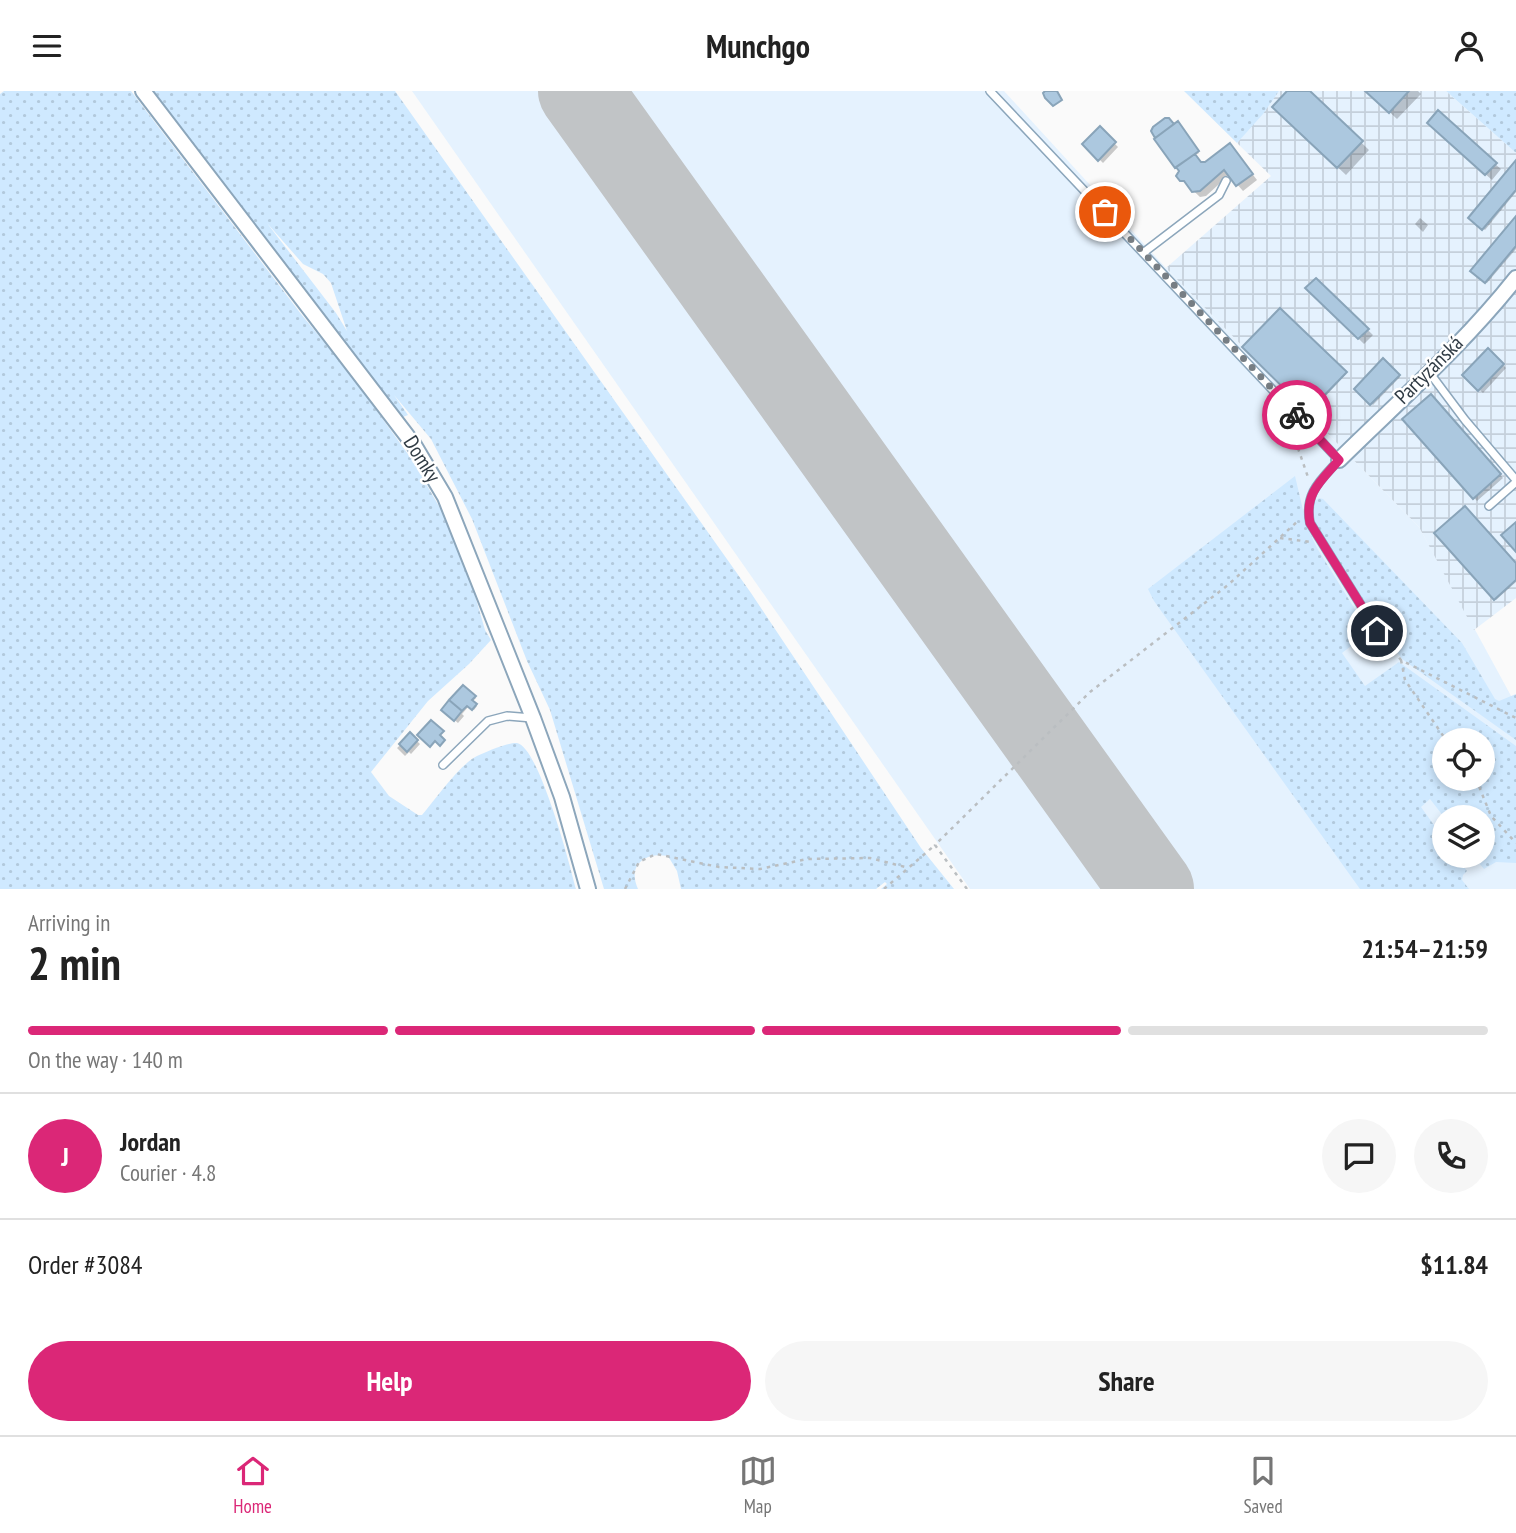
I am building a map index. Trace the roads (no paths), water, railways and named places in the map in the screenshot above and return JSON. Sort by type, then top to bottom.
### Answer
[{"type":"street","name":"Domky","points":[[143,91],[415,445],[445,497],[562,797],[588,889]]},
{"type":"street","name":"Partyzánská","points":[[1339,460],[1501,297],[1516,278]]},
{"type":"lane","points":[[990,91],[1339,460],[1312,490],[1308,513],[1310,523],[1377,631]]},
{"type":"lane","points":[[1143,253],[1219,195],[1226,181]]},
{"type":"lane","points":[[1429,371],[1465,420],[1516,481],[1489,506]]},
{"type":"lane","points":[[443,765],[488,722],[507,716],[533,718]]}]
